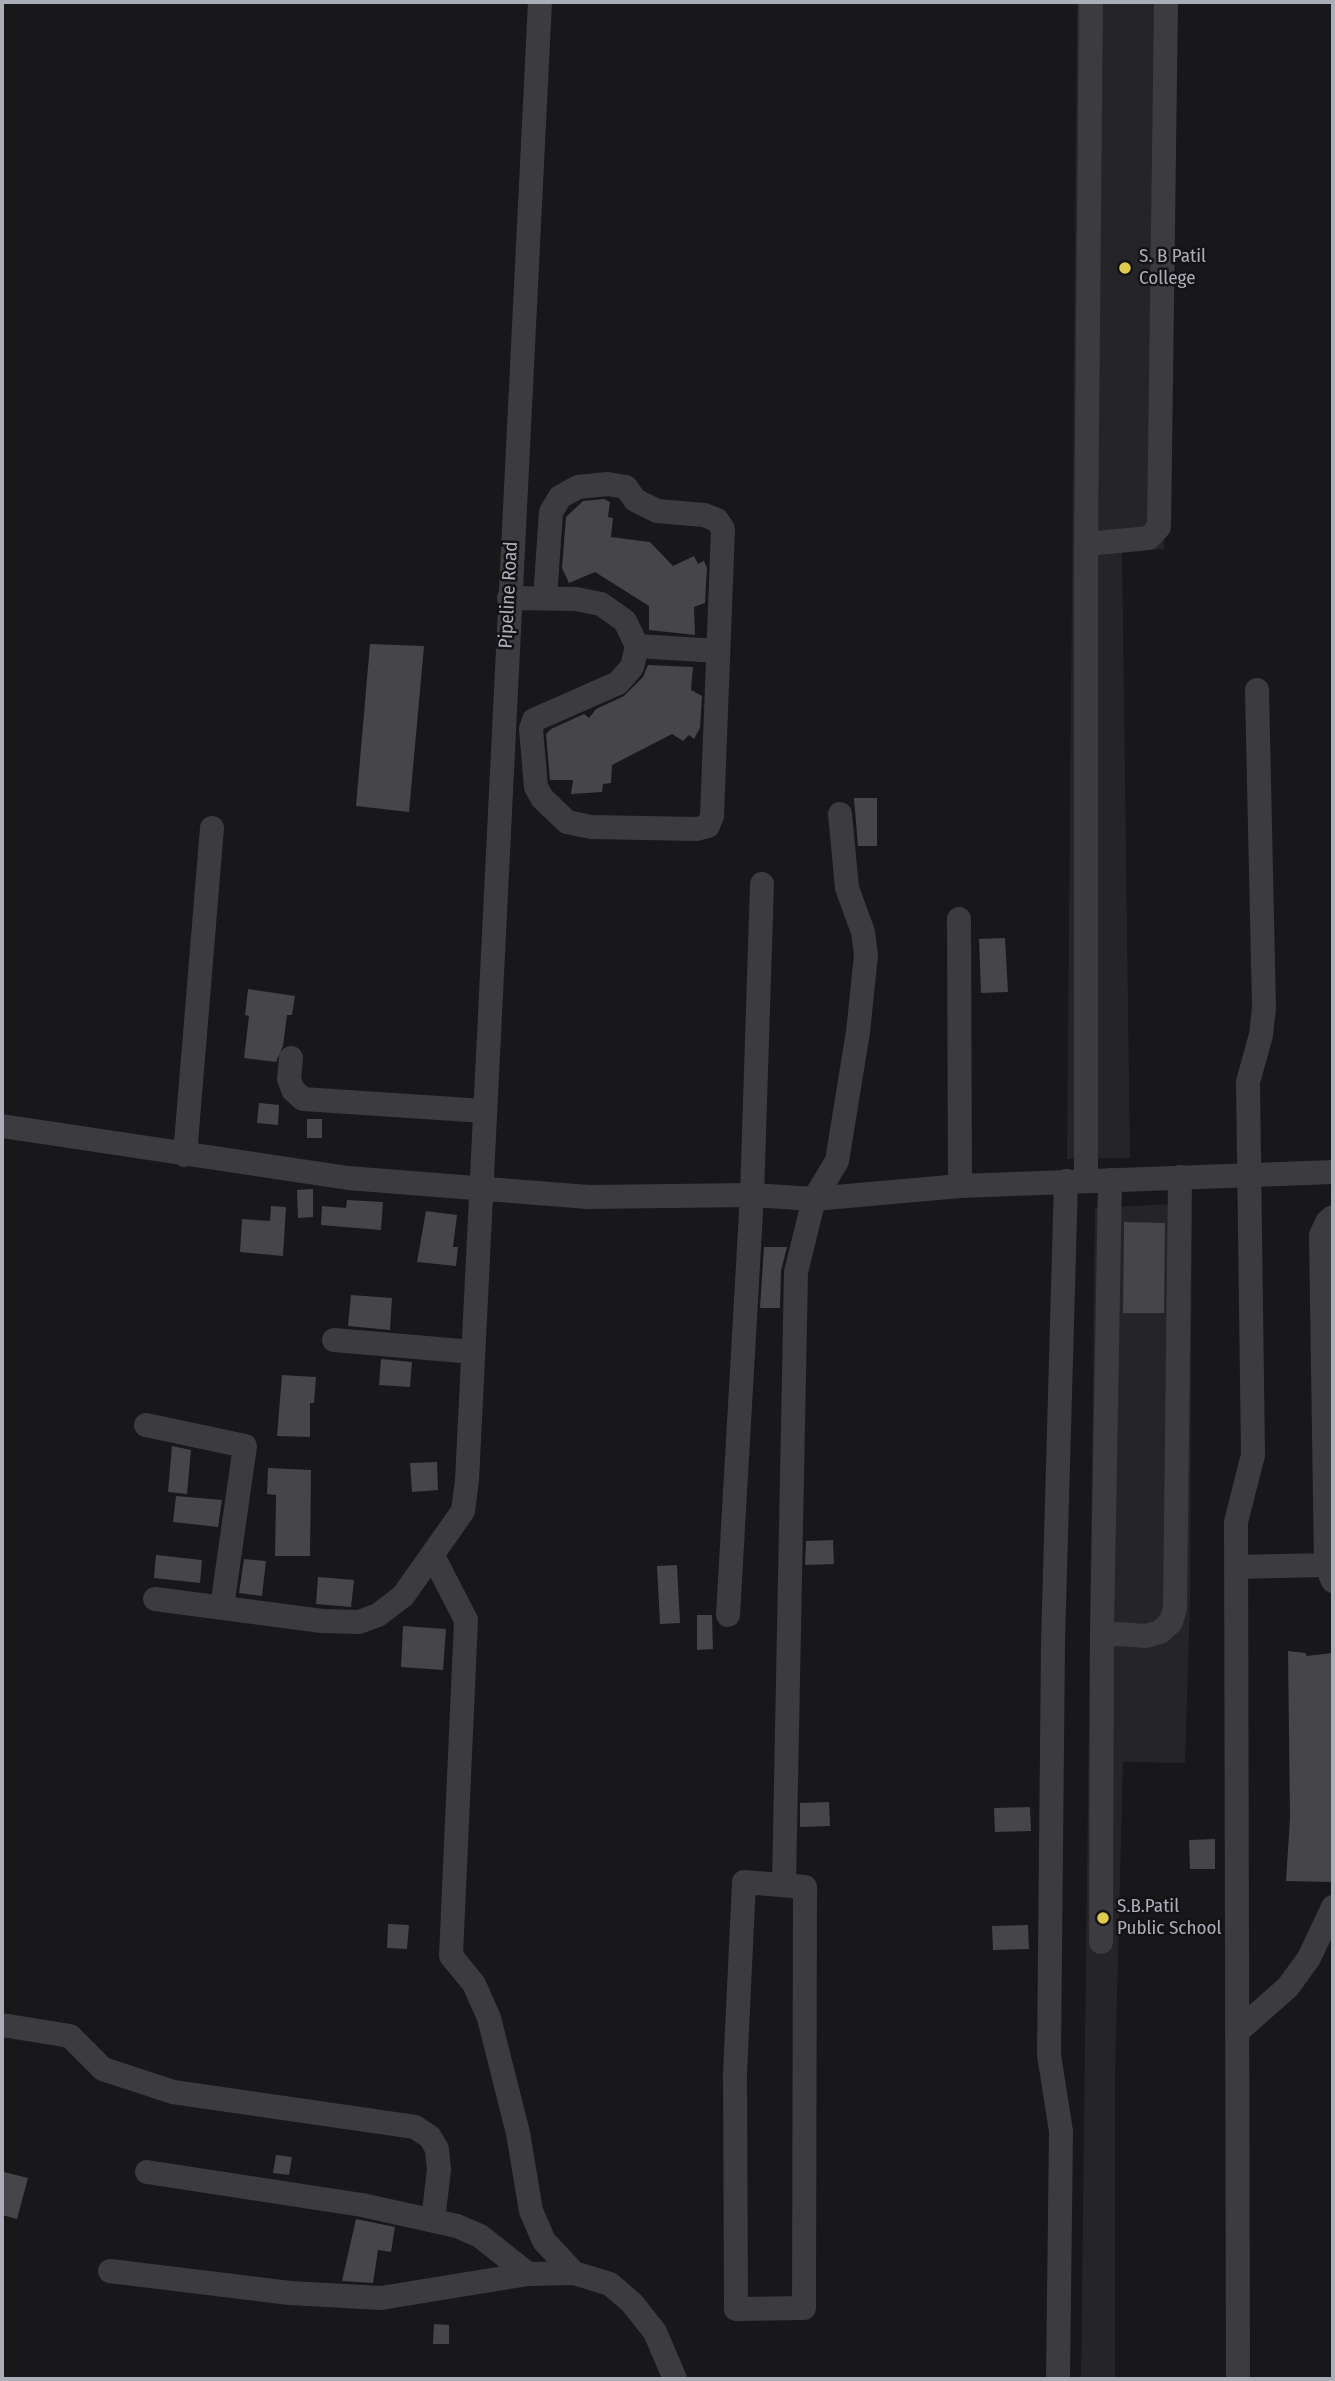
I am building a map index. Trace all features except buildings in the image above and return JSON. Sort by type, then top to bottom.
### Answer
[{"type":"street","name":"Pipeline Road","points":[[155,1598],[322,1621],[359,1622],[378,1615],[403,1596],[463,1511],[467,1480],[540,2]]},
{"type":"street","points":[[1091,2],[1086,544],[1087,1180],[1102,1633],[1101,1942]]},
{"type":"street","points":[[1086,544],[1149,538],[1159,527],[1166,2]]},
{"type":"street","points":[[509,598],[545,598],[601,604],[625,621],[637,646],[632,667],[618,683],[534,720],[531,729],[536,788],[542,798],[567,822],[590,827],[697,830],[708,826],[712,816],[723,529],[717,520],[704,515],[657,511],[635,500],[626,487],[608,484],[578,487],[560,497],[551,512],[545,598]]},
{"type":"street","points":[[637,646],[718,651]]},
{"type":"street","points":[[1238,2379],[1236,1522],[1253,1455],[1248,1082],[1261,1035],[1264,1008],[1257,690]]},
{"type":"street","points":[[784,1885],[796,1272],[814,1199],[837,1161],[858,1032],[866,955],[863,932],[847,888],[840,814]]},
{"type":"street","points":[[185,1155],[212,828]]},
{"type":"street","points":[[728,1615],[752,1195],[762,884]]},
{"type":"street","points":[[959,919],[960,1186]]},
{"type":"street","points":[[291,1058],[289,1079],[293,1090],[303,1099],[484,1111]]},
{"type":"street","points":[[2,1126],[348,1178],[588,1197],[752,1195],[814,1199],[960,1186],[1333,1172]]},
{"type":"street","points":[[1102,1633],[1146,1636],[1160,1632],[1171,1622],[1175,1608],[1180,1177]]},
{"type":"street","points":[[1058,2379],[1061,2131],[1049,2055],[1053,1643],[1087,1180]]},
{"type":"street","points":[[1236,1567],[1330,1573],[1321,1235],[1326,1222],[1333,1217]]},
{"type":"street","points":[[334,1340],[473,1352]]},
{"type":"street","points":[[146,1425],[245,1446],[222,1608]]},
{"type":"street","points":[[433,1556],[466,1620],[451,1956],[474,1984],[489,2018],[518,2133],[531,2211],[544,2241],[574,2273]]},
{"type":"street","points":[[744,1882],[784,1885],[805,1887],[804,2308],[736,2309],[735,2073],[744,1882]]},
{"type":"street","points":[[1237,2032],[1289,1987],[1309,1958],[1333,1907]]},
{"type":"street","points":[[2,2025],[70,2036],[103,2068],[173,2092],[415,2127],[430,2137],[437,2149],[439,2169],[433,2220]]},
{"type":"street","points":[[147,2172],[362,2205],[457,2226],[481,2236],[528,2274]]},
{"type":"street","points":[[110,2271],[290,2293],[381,2298],[528,2274],[574,2273],[610,2284],[632,2303],[656,2332],[675,2379]]},
{"type":"shaded area","points":[[1077,2],[1178,2],[1164,549],[1122,551],[1130,1158],[1067,1159]]},
{"type":"shaded area","name":"S.B.Patil Public School","points":[[1192,1203],[1190,1600],[1185,1763],[1123,1762],[1115,2073],[1115,2379],[1081,2379],[1095,1208]]},
{"type":"place","name":"S. B Patil College","points":[[1125,268]]},
{"type":"place","name":"S.B.Patil Public School","points":[[1103,1918]]}]
